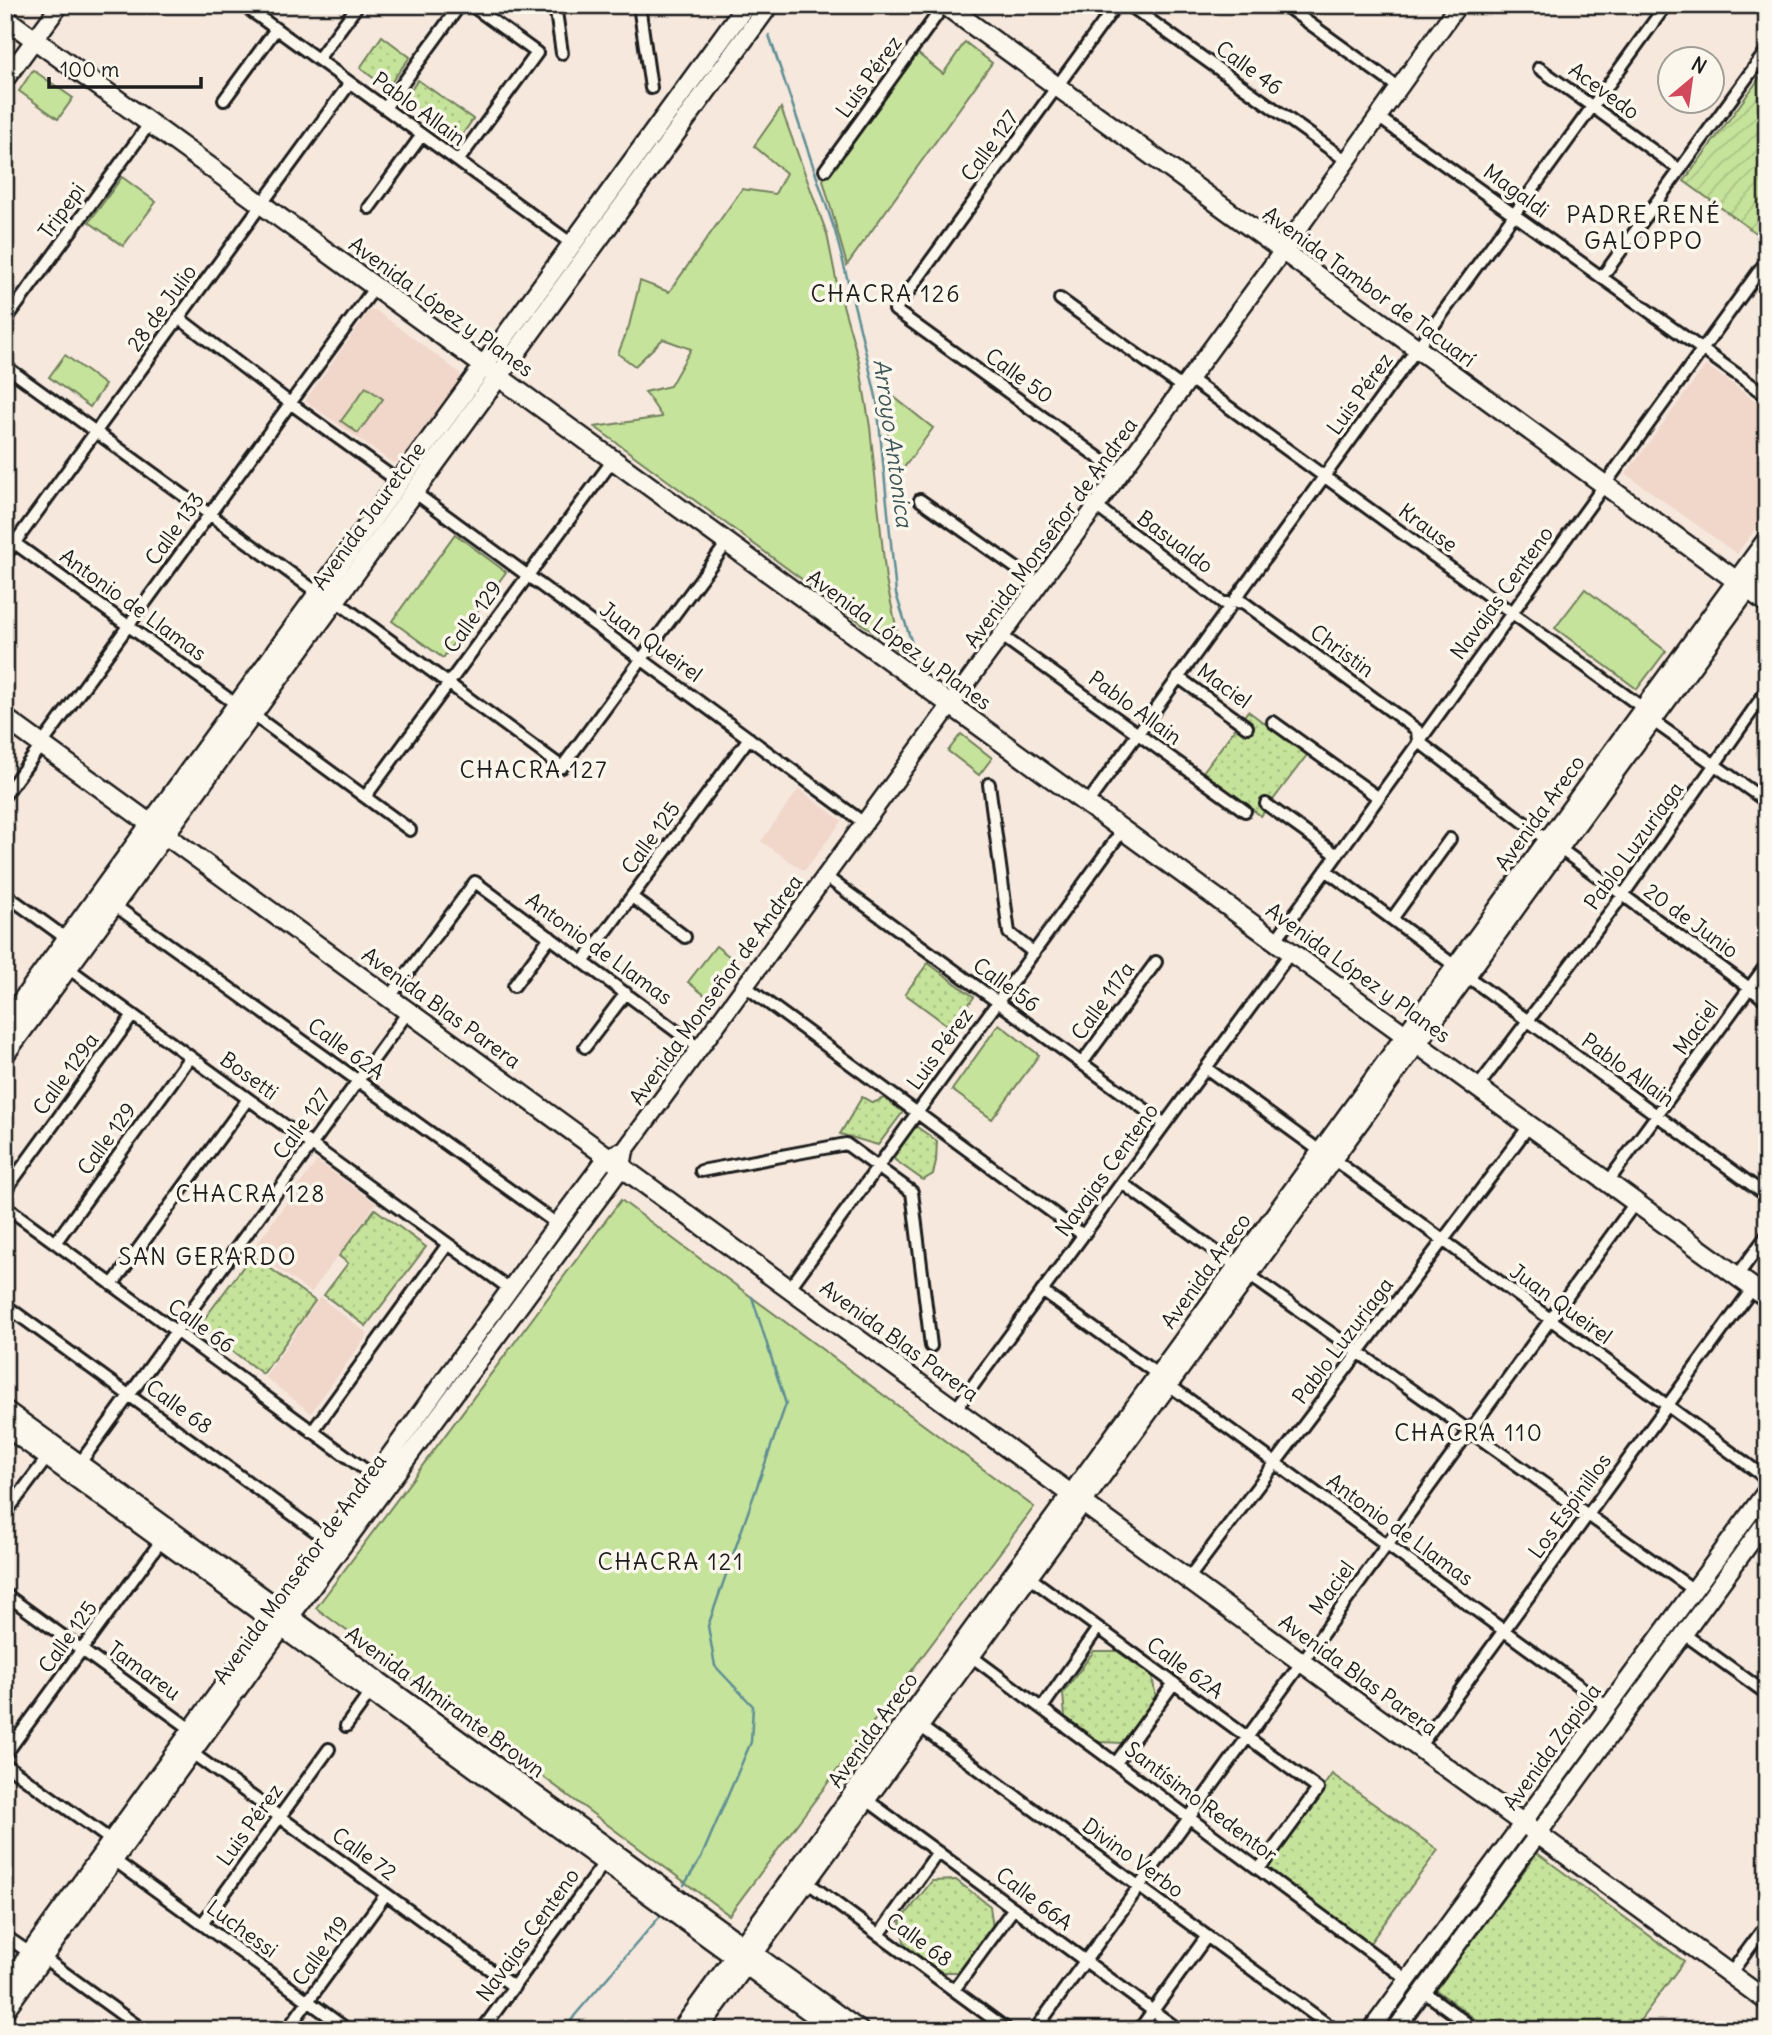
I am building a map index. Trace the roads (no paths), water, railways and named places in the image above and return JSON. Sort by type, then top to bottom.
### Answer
[{"type":"main road","points":[[5,80],[60,5]]},
{"type":"main road","name":"Avenida Jauretche","points":[[5,1024],[67,939],[158,829],[245,710],[335,600],[484,366],[746,5]]},
{"type":"main road","name":"Avenida Jauretche","points":[[245,710],[318,593],[498,377],[769,5]]},
{"type":"main road","name":"Avenida Tambor de Tacuarí","points":[[945,5],[1767,603]]},
{"type":"main road","name":"Avenida Monseñor de Andrea","points":[[5,2011],[111,1841],[192,1730],[281,1619],[1040,585],[1458,5]]},
{"type":"main road","name":"Avenida López y Planes","points":[[5,18],[1760,1293]]},
{"type":"main road","name":"Avenida Areco","points":[[699,2030],[744,1955],[1742,585],[1767,538]]},
{"type":"main road","name":"Avenida Areco","points":[[1742,585],[1767,564]]},
{"type":"main road","name":"Avenida Blas Parera","points":[[5,718],[408,1012],[618,1158],[789,1289],[1767,2001]]},
{"type":"main road","name":"Avenida Jauretche","points":[[5,1054],[114,905],[158,829]]},
{"type":"main road","name":"Avenida Monseñor de Andrea","points":[[5,1987],[37,1956],[114,1860],[192,1753],[329,1541],[557,1224],[618,1158]]},
{"type":"main road","name":"Avenida Almirante Brown","points":[[5,1409],[80,1463],[281,1619],[744,1955],[834,2030]]},
{"type":"main road","name":"Avenida Almirante Brown","points":[[5,1427],[161,1541],[281,1619],[370,1693],[604,1863],[860,2030]]},
{"type":"main road","name":"Avenida Zapiola","points":[[1371,2030],[1767,1490]]},
{"type":"main road","name":"Avenida Areco","points":[[680,2030],[807,1882],[867,1800],[914,1722],[971,1656],[1029,1577],[1077,1498]]},
{"type":"main road","name":"Avenida Zapiola","points":[[1395,2030],[1767,1521]]},
{"type":"street","points":[[318,59],[358,5]]},
{"type":"street","points":[[385,108],[460,5]]},
{"type":"street","points":[[458,161],[537,53],[471,5]]},
{"type":"street","points":[[555,5],[562,53]]},
{"type":"street","points":[[639,5],[651,88]]},
{"type":"street","name":"Luis Pérez","points":[[825,170],[945,5]]},
{"type":"street","name":"Calle 127","points":[[895,310],[1116,5]]},
{"type":"street","name":"Calle 46","points":[[1129,5],[1347,161]]},
{"type":"street","points":[[1284,5],[1399,88]]},
{"type":"street","name":"Luis Pérez","points":[[1086,804],[1666,5]]},
{"type":"street","name":"Pablo Allain","points":[[245,6],[572,244]]},
{"type":"street","points":[[224,100],[276,29]]},
{"type":"street","points":[[1602,277],[1764,54]]},
{"type":"street","name":"Acevedo","points":[[1539,68],[1680,170]]},
{"type":"street","name":"28 de Julio","points":[[5,556],[10,540],[96,432],[350,83]]},
{"type":"street","name":"Magaldi","points":[[1378,117],[1767,397]]},
{"type":"street","name":"Tripepi","points":[[5,321],[149,123]]},
{"type":"street","points":[[369,208],[422,135]]},
{"type":"street","name":"Navajas Centeno","points":[[1275,941],[1762,267]]},
{"type":"street","name":"Calle 133","points":[[5,795],[375,287]]},
{"type":"street","name":"Krause","points":[[1060,299],[1324,476],[1767,802]]},
{"type":"street","name":"Calle 50","points":[[895,310],[1121,474]]},
{"type":"street","name":"Juan Queirel","points":[[179,318],[290,403],[864,823]]},
{"type":"street","points":[[5,366],[318,593]]},
{"type":"street","name":"Calle 129","points":[[365,797],[613,460]]},
{"type":"street","points":[[920,500],[1040,585]]},
{"type":"street","name":"Basualdo","points":[[1097,507],[1223,603],[1233,602]]},
{"type":"street","name":"Antonio de Llamas","points":[[10,540],[410,830]]},
{"type":"street","points":[[335,600],[562,767],[727,543]]},
{"type":"street","name":"Christin","points":[[1233,602],[1242,603],[1417,730],[1418,741]]},
{"type":"street","name":"Pablo Allain","points":[[1002,636],[1245,811]]},
{"type":"street","name":"Maciel","points":[[1178,677],[1247,727]]},
{"type":"street","name":"Pablo Luzuriaga","points":[[1477,1088],[1623,895],[1767,690]]},
{"type":"street","name":"Maciel","points":[[1273,722],[1379,798]]},
{"type":"street","name":"Calle 125","points":[[584,961],[749,738]]},
{"type":"street","points":[[1418,741],[1553,844]]},
{"type":"street","points":[[989,784],[1009,933],[1034,953]]},
{"type":"street","points":[[1266,804],[1337,855]]},
{"type":"street","name":"Luis Pérez","points":[[789,1289],[1122,831]]},
{"type":"street","points":[[1392,919],[1450,839]]},
{"type":"street","name":"20 de Junio","points":[[1553,844],[1767,1000]]},
{"type":"street","name":"Pablo Allain","points":[[1326,870],[1767,1196]]},
{"type":"street","name":"Calle 56","points":[[825,876],[1165,1124]]},
{"type":"street","name":"Antonio de Llamas","points":[[390,998],[475,882],[699,1048]]},
{"type":"street","points":[[5,894],[67,939]]},
{"type":"street","points":[[632,897],[685,937]]},
{"type":"street","name":"Calle 62A","points":[[114,905],[557,1224]]},
{"type":"street","points":[[514,986],[550,937]]},
{"type":"street","name":"Navajas Centeno","points":[[955,1410],[1291,952]]},
{"type":"street","name":"Calle 117a","points":[[1082,1063],[1156,962]]},
{"type":"street","name":"Maciel","points":[[1607,1182],[1767,964]]},
{"type":"street","name":"Bosetti","points":[[68,968],[510,1289]]},
{"type":"street","points":[[745,986],[1083,1235]]},
{"type":"street","points":[[585,1047],[626,992]]},
{"type":"street","name":"Calle 127","points":[[80,1463],[408,1012]]},
{"type":"street","name":"Calle 129a","points":[[5,1191],[133,1015]]},
{"type":"street","name":"Calle 129","points":[[55,1243],[190,1057]]},
{"type":"street","name":"Juan Queirel","points":[[1206,1068],[1767,1479]]},
{"type":"street","points":[[113,1285],[248,1098]]},
{"type":"street","name":"Pablo Luzuriaga","points":[[1188,1579],[1529,1126]]},
{"type":"street","points":[[701,1171],[846,1144],[879,1166],[912,1192],[931,1346]]},
{"type":"street","points":[[1122,1183],[1242,1271],[1694,1590]]},
{"type":"street","name":"Maciel","points":[[1035,2030],[1635,1203]]},
{"type":"street","name":"Calle 66","points":[[5,1206],[375,1477]]},
{"type":"street","points":[[1737,1276],[1767,1235]]},
{"type":"street","points":[[312,1432],[448,1244]]},
{"type":"street","name":"Antonio de Llamas","points":[[1042,1291],[1608,1707]]},
{"type":"street","name":"Los Espinillos","points":[[1419,1748],[1667,1406],[1760,1293]]},
{"type":"street","name":"Calle 68","points":[[5,1305],[329,1541]]},
{"type":"street","points":[[5,1514],[47,1458]]},
{"type":"street","name":"Calle 125","points":[[5,1755],[161,1541]]},
{"type":"street","name":"Calle 62A","points":[[1029,1577],[1318,1789],[1258,1869]]},
{"type":"street","name":"Tamareu","points":[[5,1594],[192,1730]]},
{"type":"street","points":[[1042,1708],[1098,1628]]},
{"type":"street","points":[[1684,1634],[1767,1694]]},
{"type":"street","name":"Santísimo Redentor","points":[[971,1656],[1408,1980]]},
{"type":"street","points":[[1116,1763],[1174,1683]]},
{"type":"street","points":[[346,1726],[370,1693]]},
{"type":"street","name":"Divino Verbo","points":[[914,1722],[1335,2030]]},
{"type":"street","name":"Luis Pérez","points":[[202,1924],[329,1749]]},
{"type":"street","name":"Calle 72","points":[[192,1753],[514,1987]]},
{"type":"street","points":[[5,1764],[111,1841]]},
{"type":"street","name":"Calle 66A","points":[[867,1800],[1179,2030]]},
{"type":"street","points":[[879,1935],[938,1852]]},
{"type":"street","name":"Luchessi","points":[[114,1860],[348,2030]]},
{"type":"street","name":"Navajas Centeno","points":[[482,2030],[604,1863]]},
{"type":"street","name":"Calle 68","points":[[807,1882],[1008,2030]]},
{"type":"street","name":"Calle 119","points":[[288,2030],[386,1894]]},
{"type":"street","points":[[954,1990],[1014,1908]]},
{"type":"street","points":[[1730,1975],[1767,1924]]},
{"type":"street","points":[[5,1936],[143,2030]]},
{"type":"street","points":[[1139,2030],[1207,1936]]},
{"type":"street","points":[[1423,1991],[1476,2030]]},
{"type":"waterway","name":"Arroyo Antonica","points":[[769,35],[835,231],[859,324],[877,401],[896,594],[916,656]]},
{"type":"waterway","name":"Arroyo Antonica","points":[[684,1885],[701,1858],[751,1742],[753,1706],[715,1666],[708,1626],[786,1404],[752,1297]]},
{"type":"waterway","name":"Arroyo Antonica","points":[[565,2030],[662,1914]]},
{"type":"district","name":"PADRE RENÉ GALOPPO","points":[[1644,228]]},
{"type":"district","name":"CHACRA 126","points":[[886,294]]},
{"type":"district","name":"CHACRA 127","points":[[534,770]]},
{"type":"district","name":"CHACRA 128","points":[[251,1194]]},
{"type":"district","name":"SAN GERARDO","points":[[208,1257]]},
{"type":"district","name":"CHACRA 110","points":[[1469,1433]]},
{"type":"district","name":"CHACRA 121","points":[[671,1562]]}]
